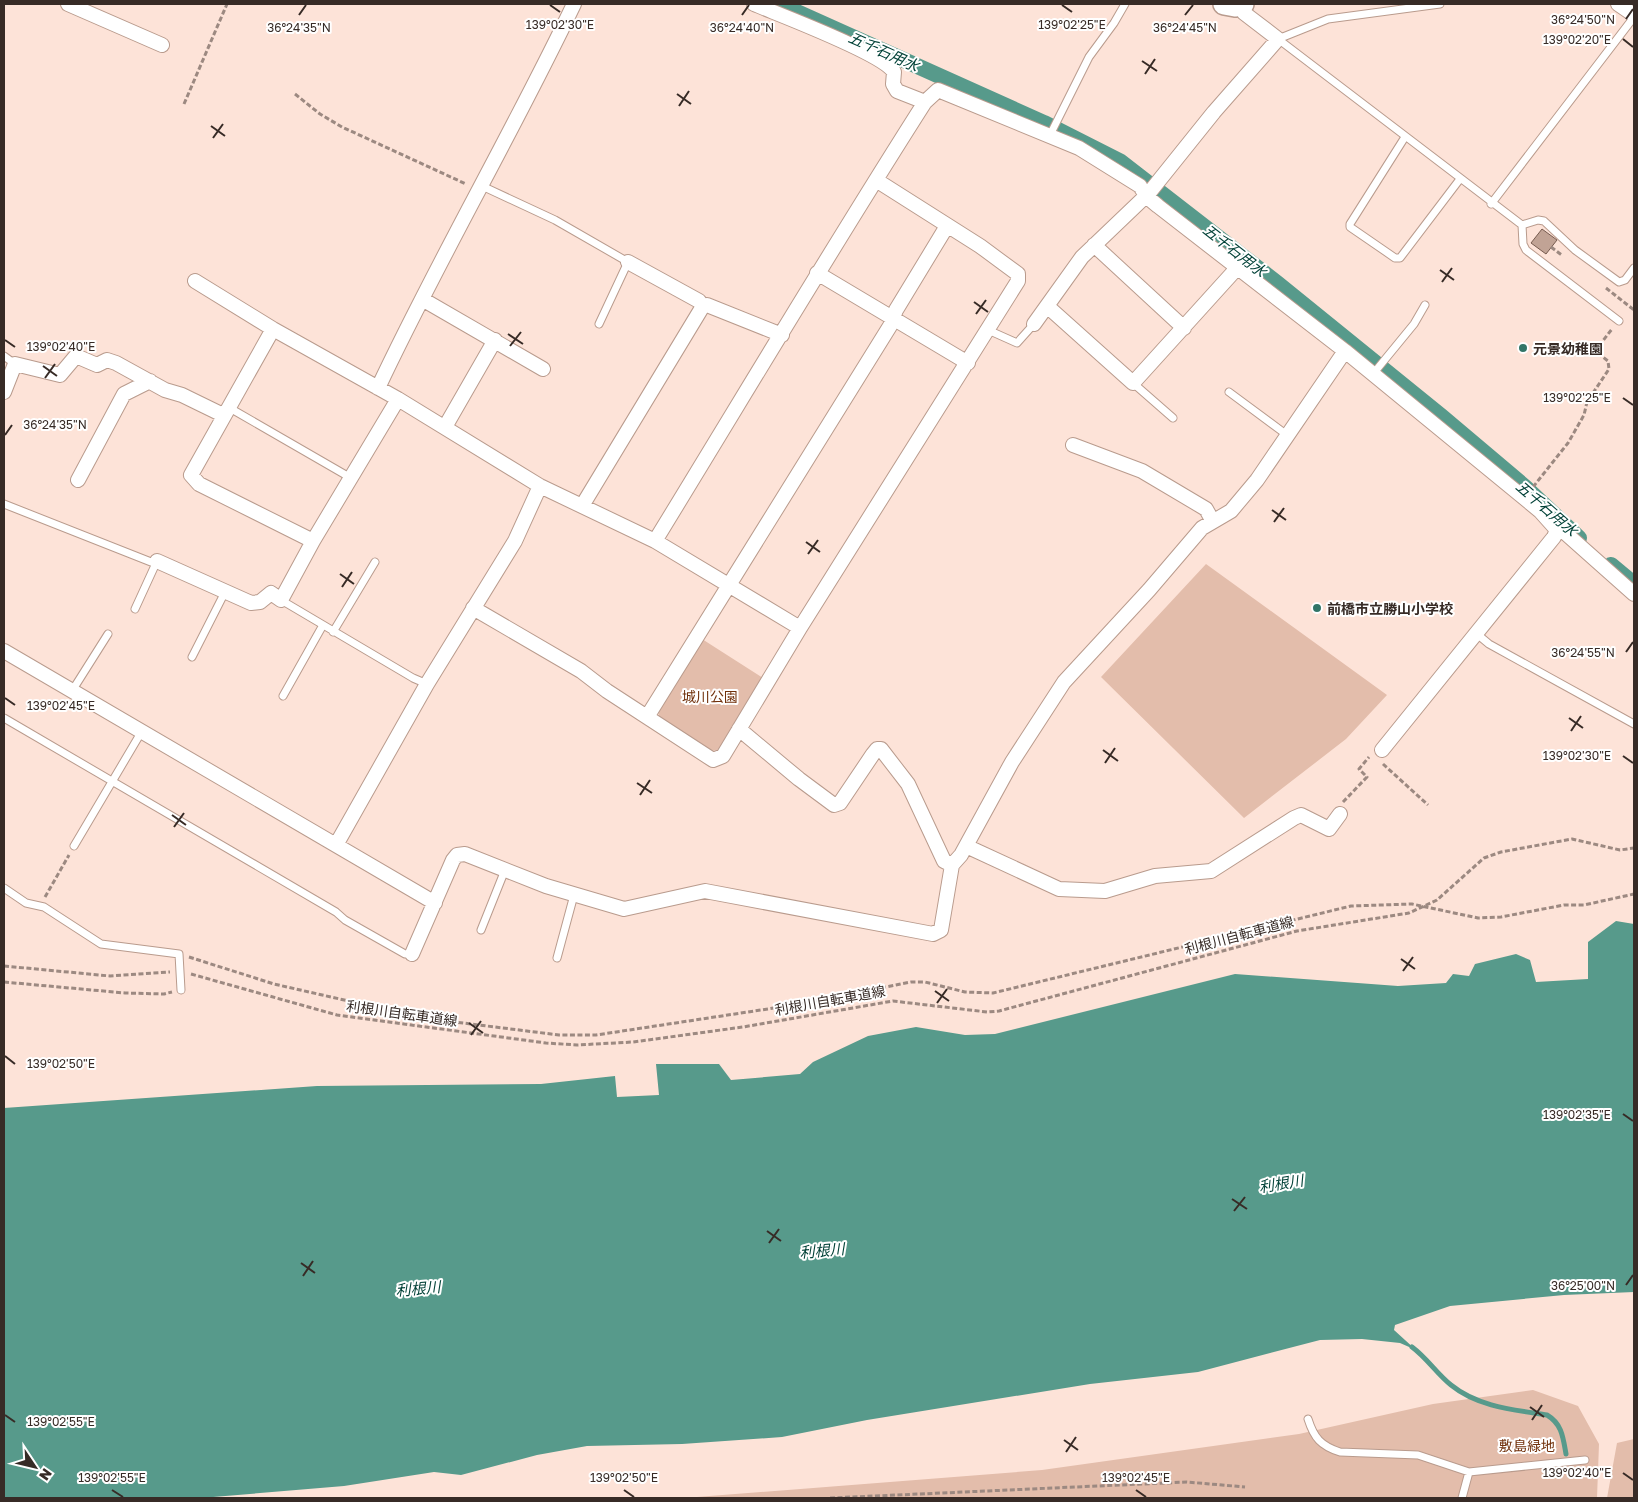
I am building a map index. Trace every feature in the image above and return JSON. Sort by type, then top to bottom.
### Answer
[{"type":"street","points":[[68,4],[162,45]]},
{"type":"street","points":[[378,388],[574,4]]},
{"type":"street","points":[[754,4],[849,44],[887,64],[894,72],[893,84],[897,91],[925,102]]},
{"type":"street","points":[[1034,324],[1075,266],[1094,245],[1146,196],[1214,112],[1278,39],[1244,13],[1236,4]]},
{"type":"street","points":[[1618,4],[1634,16]]},
{"type":"street","points":[[655,541],[782,335],[817,273],[925,102],[933,93],[938,90],[944,90],[1050,135],[1105,163],[1140,186],[1146,196],[1374,374],[1540,511],[1557,530],[1562,530],[1634,594]]},
{"type":"street","points":[[473,608],[581,671],[713,760],[722,756],[1018,281],[1018,274],[980,246],[876,180]]},
{"type":"street","points":[[647,717],[894,318],[896,310],[947,226]]},
{"type":"street","points":[[1094,245],[1184,328]]},
{"type":"street","points":[[628,262],[699,301],[703,306]]},
{"type":"street","points":[[1047,306],[1133,383],[1238,267]]},
{"type":"street","points":[[817,273],[968,363]]},
{"type":"street","points":[[195,281],[273,329],[398,399],[540,486],[655,541],[800,628]]},
{"type":"street","points":[[422,299],[543,369]]},
{"type":"street","points":[[703,306],[707,305],[782,335]]},
{"type":"street","points":[[582,506],[703,306]]},
{"type":"street","points":[[273,329],[192,470],[191,475],[194,480],[313,541]]},
{"type":"street","points":[[445,427],[495,340]]},
{"type":"street","points":[[412,954],[457,855],[465,854],[574,895],[630,909],[706,891],[934,934],[941,930],[952,865],[966,846],[1016,755],[1064,682],[1149,590],[1202,528],[1212,520],[1231,511],[1256,480],[1345,351]]},
{"type":"street","points":[[4,392],[9,360],[60,375],[76,356],[97,365],[108,360],[150,381],[226,411]]},
{"type":"street","points":[[78,480],[124,394],[150,381]]},
{"type":"street","points":[[158,561],[251,603],[260,602],[271,593],[281,600],[313,541],[398,399]]},
{"type":"street","points":[[1073,445],[1142,471],[1206,509],[1212,520]]},
{"type":"street","points":[[336,845],[427,684],[515,541],[540,486]]},
{"type":"street","points":[[1382,750],[1477,634],[1554,537],[1557,530]]},
{"type":"street","points":[[4,651],[435,902]]},
{"type":"street","points":[[739,729],[799,779],[834,805],[844,798],[876,750],[881,749],[908,784],[944,861],[952,865]]},
{"type":"street","points":[[966,846],[1059,889],[1105,891],[1155,876],[1211,871],[1294,818],[1301,815],[1329,829],[1340,814]]},
{"type":"lane","points":[[1050,135],[1089,57],[1114,23],[1125,4]]},
{"type":"lane","points":[[1278,39],[1328,19],[1440,4]]},
{"type":"lane","points":[[1491,204],[1634,16]]},
{"type":"lane","points":[[1278,39],[1491,204],[1522,225]]},
{"type":"lane","points":[[1405,138],[1350,224],[1350,227],[1395,258],[1400,258],[1460,180]]},
{"type":"lane","points":[[481,188],[556,220],[628,262],[599,324]]},
{"type":"lane","points":[[1522,225],[1538,220],[1544,221],[1575,250],[1619,282],[1625,280],[1634,268]]},
{"type":"lane","points":[[1522,225],[1523,244],[1526,250],[1619,320]]},
{"type":"lane","points":[[1374,374],[1414,324],[1425,305]]},
{"type":"lane","points":[[988,330],[1017,344],[1034,324]]},
{"type":"lane","points":[[1133,383],[1173,418]]},
{"type":"lane","points":[[1229,392],[1287,435]]},
{"type":"lane","points":[[226,411],[351,478]]},
{"type":"lane","points":[[4,504],[151,562],[158,561]]},
{"type":"lane","points":[[135,609],[158,561]]},
{"type":"lane","points":[[333,632],[376,562]]},
{"type":"lane","points":[[192,656],[225,592]]},
{"type":"lane","points":[[281,600],[322,626],[427,684]]},
{"type":"lane","points":[[283,696],[322,626]]},
{"type":"lane","points":[[72,690],[108,634]]},
{"type":"lane","points":[[1477,634],[1489,644],[1634,724]]},
{"type":"lane","points":[[4,718],[327,907],[345,920],[405,954],[412,954]]},
{"type":"lane","points":[[74,846],[142,731]]},
{"type":"lane","points":[[482,930],[505,870]]},
{"type":"lane","points":[[4,888],[26,903],[44,907],[102,944],[179,954],[180,990]]},
{"type":"lane","points":[[557,958],[574,895]]},
{"type":"lane","points":[[1308,1420],[1313,1435],[1328,1448],[1340,1452],[1418,1455],[1469,1472],[1585,1460]]},
{"type":"lane","points":[[1462,1498],[1469,1472]]},
{"type":"path","points":[[184,104],[227,4]]},
{"type":"path","points":[[295,94],[320,114],[342,127],[481,188]]},
{"type":"path","points":[[1533,487],[1568,443],[1584,415],[1587,402],[1608,369],[1608,361],[1595,351],[1619,320]]},
{"type":"path","points":[[1340,814],[1340,806],[1367,777],[1359,769],[1374,751],[1382,750],[1381,762],[1428,805]]},
{"type":"path","name":"利根川自転車道線","points":[[4,966],[110,976],[179,972],[337,1015],[546,1043],[577,1045],[613,1044],[743,1027],[893,1000],[974,1012],[999,1011],[1297,931],[1395,917],[1424,907],[1448,891],[1475,864],[1484,858],[1501,852],[1572,839],[1620,850],[1634,848]]},
{"type":"path","points":[[44,907],[45,894],[74,846]]},
{"type":"path","points":[[179,954],[274,984],[423,1018],[559,1035],[596,1035],[794,1005],[896,984],[925,982],[965,992],[993,993],[1327,910],[1378,904],[1412,904],[1478,918],[1502,917],[1564,905],[1584,905],[1634,894]]},
{"type":"path","points":[[4,982],[125,993],[164,994],[180,990]]},
{"type":"path","points":[[830,1498],[1187,1482],[1245,1487]]},
{"type":"green space","points":[[1206,564],[1387,695],[1346,739],[1244,818],[1101,677]]},
{"type":"green space","name":"城川公園","points":[[702,639],[763,678],[721,749],[712,751],[659,718],[658,708]]},
{"type":"green space","name":"敷島緑地","points":[[1533,1390],[1578,1406],[1599,1444],[1597,1498],[684,1498],[1042,1470],[1299,1434],[1433,1404]]},
{"type":"green space","points":[[1634,1439],[1634,1498],[1607,1498],[1617,1443]]},
{"type":"water","name":"利根川","points":[[1616,921],[1634,924],[1634,1292],[1564,1295],[1450,1306],[1395,1325],[1394,1330],[1416,1350],[1400,1343],[1362,1339],[1320,1340],[1198,1372],[1090,1384],[867,1420],[782,1437],[682,1444],[587,1446],[537,1455],[461,1475],[434,1472],[344,1486],[201,1498],[4,1498],[4,1108],[317,1086],[541,1084],[615,1076],[617,1097],[659,1095],[656,1064],[719,1064],[731,1080],[800,1074],[813,1062],[868,1036],[916,1027],[965,1035],[995,1034],[1235,974],[1398,986],[1446,983],[1453,974],[1469,976],[1475,964],[1516,954],[1530,960],[1536,982],[1588,979],[1588,942]]},
{"type":"building","points":[[1542,229],[1557,240],[1546,254],[1531,243]]},
{"type":"waterway","name":"五千石用水","points":[[779,4],[1044,123],[1121,162],[1277,283],[1441,416],[1525,487],[1579,538]]},
{"type":"waterway","name":"五千石用水","points":[[1611,565],[1634,584]]},
{"type":"waterway","points":[[1412,1347],[1451,1385],[1473,1398],[1497,1406],[1547,1415],[1559,1427],[1566,1454]]},
{"type":"place","name":"元景幼稚園","points":[[1523,348]]},
{"type":"place","name":"前橋市立勝山小学校","points":[[1317,608]]}]
